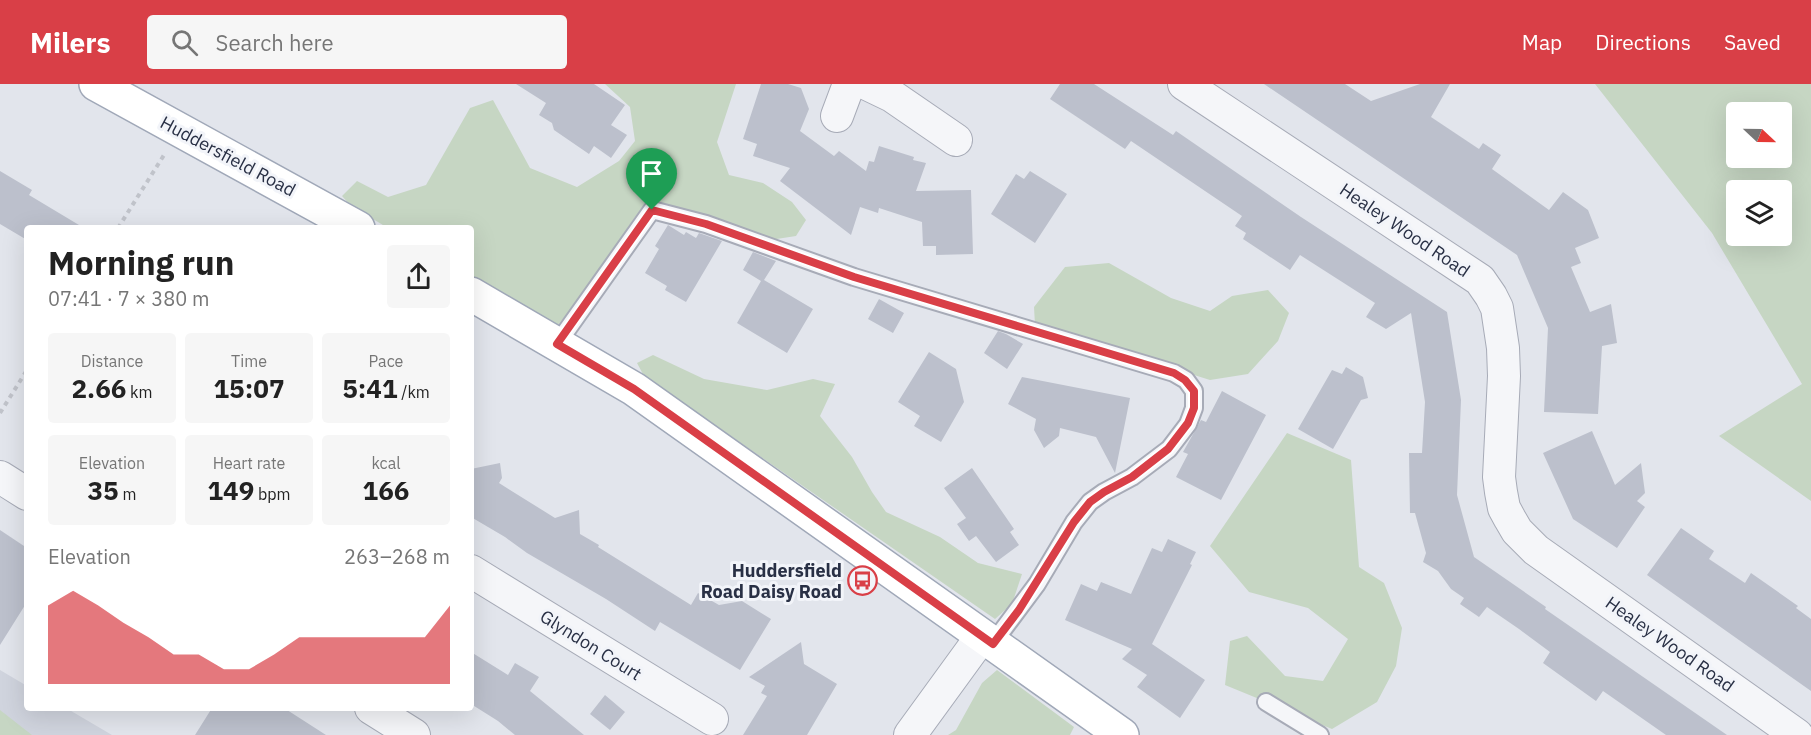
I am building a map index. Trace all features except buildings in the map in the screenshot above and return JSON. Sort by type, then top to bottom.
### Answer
[{"type":"main road","name":"Huddersfield Road","points":[[96,84],[353,225]]},
{"type":"main road","points":[[474,296],[634,389],[1122,735]]},
{"type":"street","points":[[837,116],[849,84]]},
{"type":"street","points":[[867,84],[891,96],[956,140]]},
{"type":"street","name":"Healey Wood Road","points":[[1184,84],[1480,280],[1491,296],[1499,320],[1504,376],[1499,477],[1504,508],[1517,531],[1536,550],[1797,735]]},
{"type":"street","points":[[0,477],[24,492]]},
{"type":"street","name":"Glyndon Court","points":[[474,573],[712,719]]},
{"type":"street","points":[[910,735],[987,640]]},
{"type":"street","points":[[376,711],[414,735]]},
{"type":"lane","points":[[557,344],[652,210],[706,224],[854,277],[1174,373],[1185,380],[1194,391],[1194,408],[1188,423],[1168,449],[1132,477],[1090,502],[1074,522],[1019,610],[987,640]]},
{"type":"lane","points":[[1266,702],[1320,735]]},
{"type":"path","points":[[120,225],[180,130]]},
{"type":"path","points":[[0,413],[24,375]]},
{"type":"shaded area","points":[[0,670],[24,684],[24,711],[71,711],[112,735],[0,735]]},
{"type":"green space","points":[[605,84],[736,84],[717,142],[729,175],[763,183],[792,202],[806,220],[796,236],[770,240],[653,206],[635,217],[582,296],[557,326],[474,278],[474,225],[383,225],[351,206],[342,196],[357,181],[388,197],[426,185],[470,108],[493,100],[530,168],[577,187],[619,161],[635,141],[630,107]]},
{"type":"green space","points":[[1595,84],[1811,84],[1811,501],[1719,436],[1802,384],[1712,233]]},
{"type":"green space","points":[[1109,263],[1171,298],[1210,311],[1232,296],[1268,290],[1289,313],[1278,341],[1248,374],[1210,380],[1035,325],[1034,307],[1065,267]]},
{"type":"green space","points":[[653,355],[704,379],[767,390],[813,379],[835,384],[820,416],[852,457],[886,512],[940,537],[978,563],[1022,574],[1012,604],[995,619],[644,376],[637,363]]},
{"type":"green space","points":[[1287,433],[1351,460],[1359,567],[1384,583],[1402,628],[1396,666],[1377,702],[1332,729],[1225,685],[1230,641],[1247,636],[1285,676],[1323,681],[1348,639],[1308,608],[1249,592],[1210,546]]},
{"type":"green space","points":[[997,670],[1074,727],[1070,735],[948,735],[956,730],[982,683]]},
{"type":"green space","points":[[0,710],[32,735],[0,735]]},
{"type":"place","name":"Huddersfield Road Daisy Road","points":[[863,580]]},
{"type":"route","points":[[652,210],[706,224],[854,277],[1174,373],[1185,380],[1194,391],[1194,408],[1188,423],[1168,449],[1132,477],[1090,502],[1074,522],[1037,584],[993,644],[634,389],[557,344],[652,210]]}]
